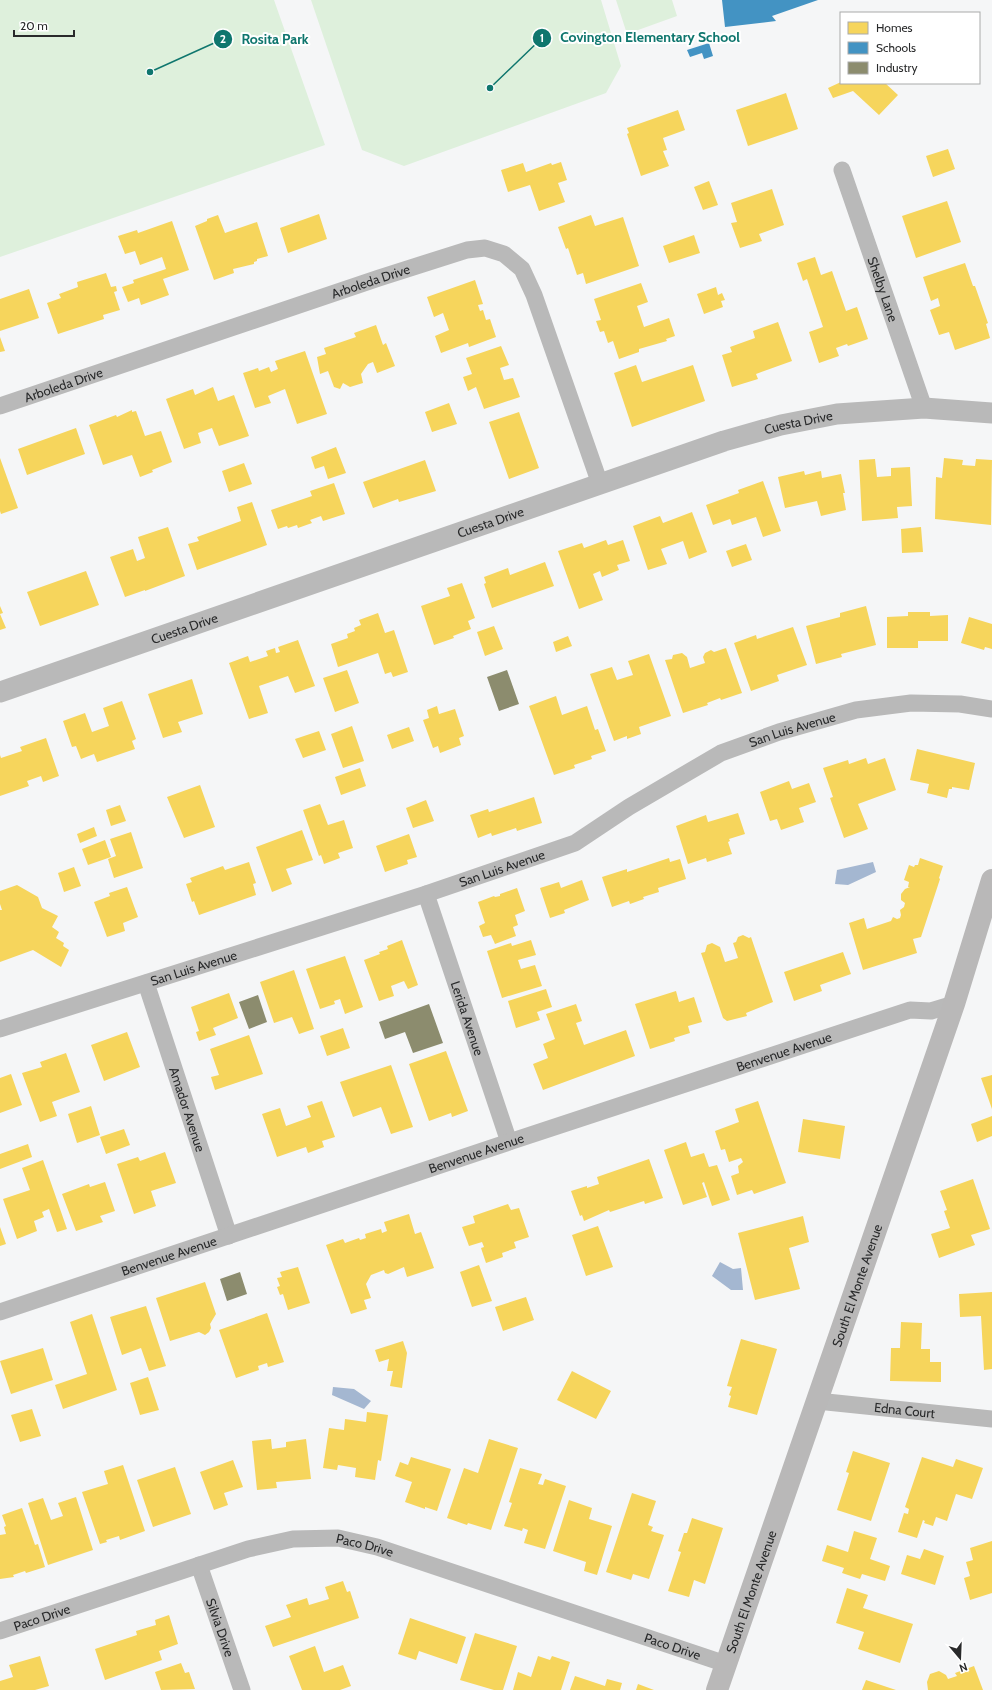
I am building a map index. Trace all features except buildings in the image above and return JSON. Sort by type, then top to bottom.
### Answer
[{"type":"main road","name":"South El Monte Avenue","points":[[717,1690],[954,1004],[992,880]]},
{"type":"street","name":"Shelby Lane","points":[[842,170],[924,408]]},
{"type":"street","name":"Arboleda Drive","points":[[0,406],[379,278],[467,250],[485,248],[504,254],[522,269],[525,275],[534,295],[600,484]]},
{"type":"street","name":"Cuesta Drive","points":[[0,692],[724,441],[781,425],[837,414],[924,408],[992,413]]},
{"type":"street","name":"San Luis Avenue","points":[[0,1029],[426,894],[575,843],[629,807],[721,753],[779,732],[856,710],[911,703],[960,704],[992,709]]},
{"type":"street","name":"Lerida Avenue","points":[[426,894],[509,1142]]},
{"type":"street","name":"Amador Avenue","points":[[146,983],[229,1236]]},
{"type":"street","name":"Benvenue Avenue","points":[[0,1312],[910,1010],[931,1011],[954,1004]]},
{"type":"street","name":"Edna Court","points":[[817,1401],[992,1419]]},
{"type":"street","name":"Paco Drive","points":[[0,1631],[248,1549],[293,1539],[338,1538],[377,1546],[726,1664]]},
{"type":"street","name":"Silvia Drive","points":[[199,1565],[242,1690]]},
{"type":"green space","points":[[0,0],[274,0],[325,145],[0,257]]},
{"type":"green space","points":[[311,0],[601,0],[621,66],[606,93],[404,166],[362,150]]},
{"type":"green space","points":[[616,0],[672,0],[677,16],[627,34]]},
{"type":"water","points":[[873,862],[876,872],[848,885],[835,884],[837,870]]},
{"type":"water","points":[[720,1262],[733,1269],[741,1268],[743,1290],[731,1290],[712,1276]]},
{"type":"water","points":[[333,1387],[354,1389],[371,1401],[364,1409],[332,1395]]},
{"type":"place","name":"Rosita Park","points":[[150,72]]},
{"type":"place","name":"Covington Elementary School","points":[[490,88]]}]
